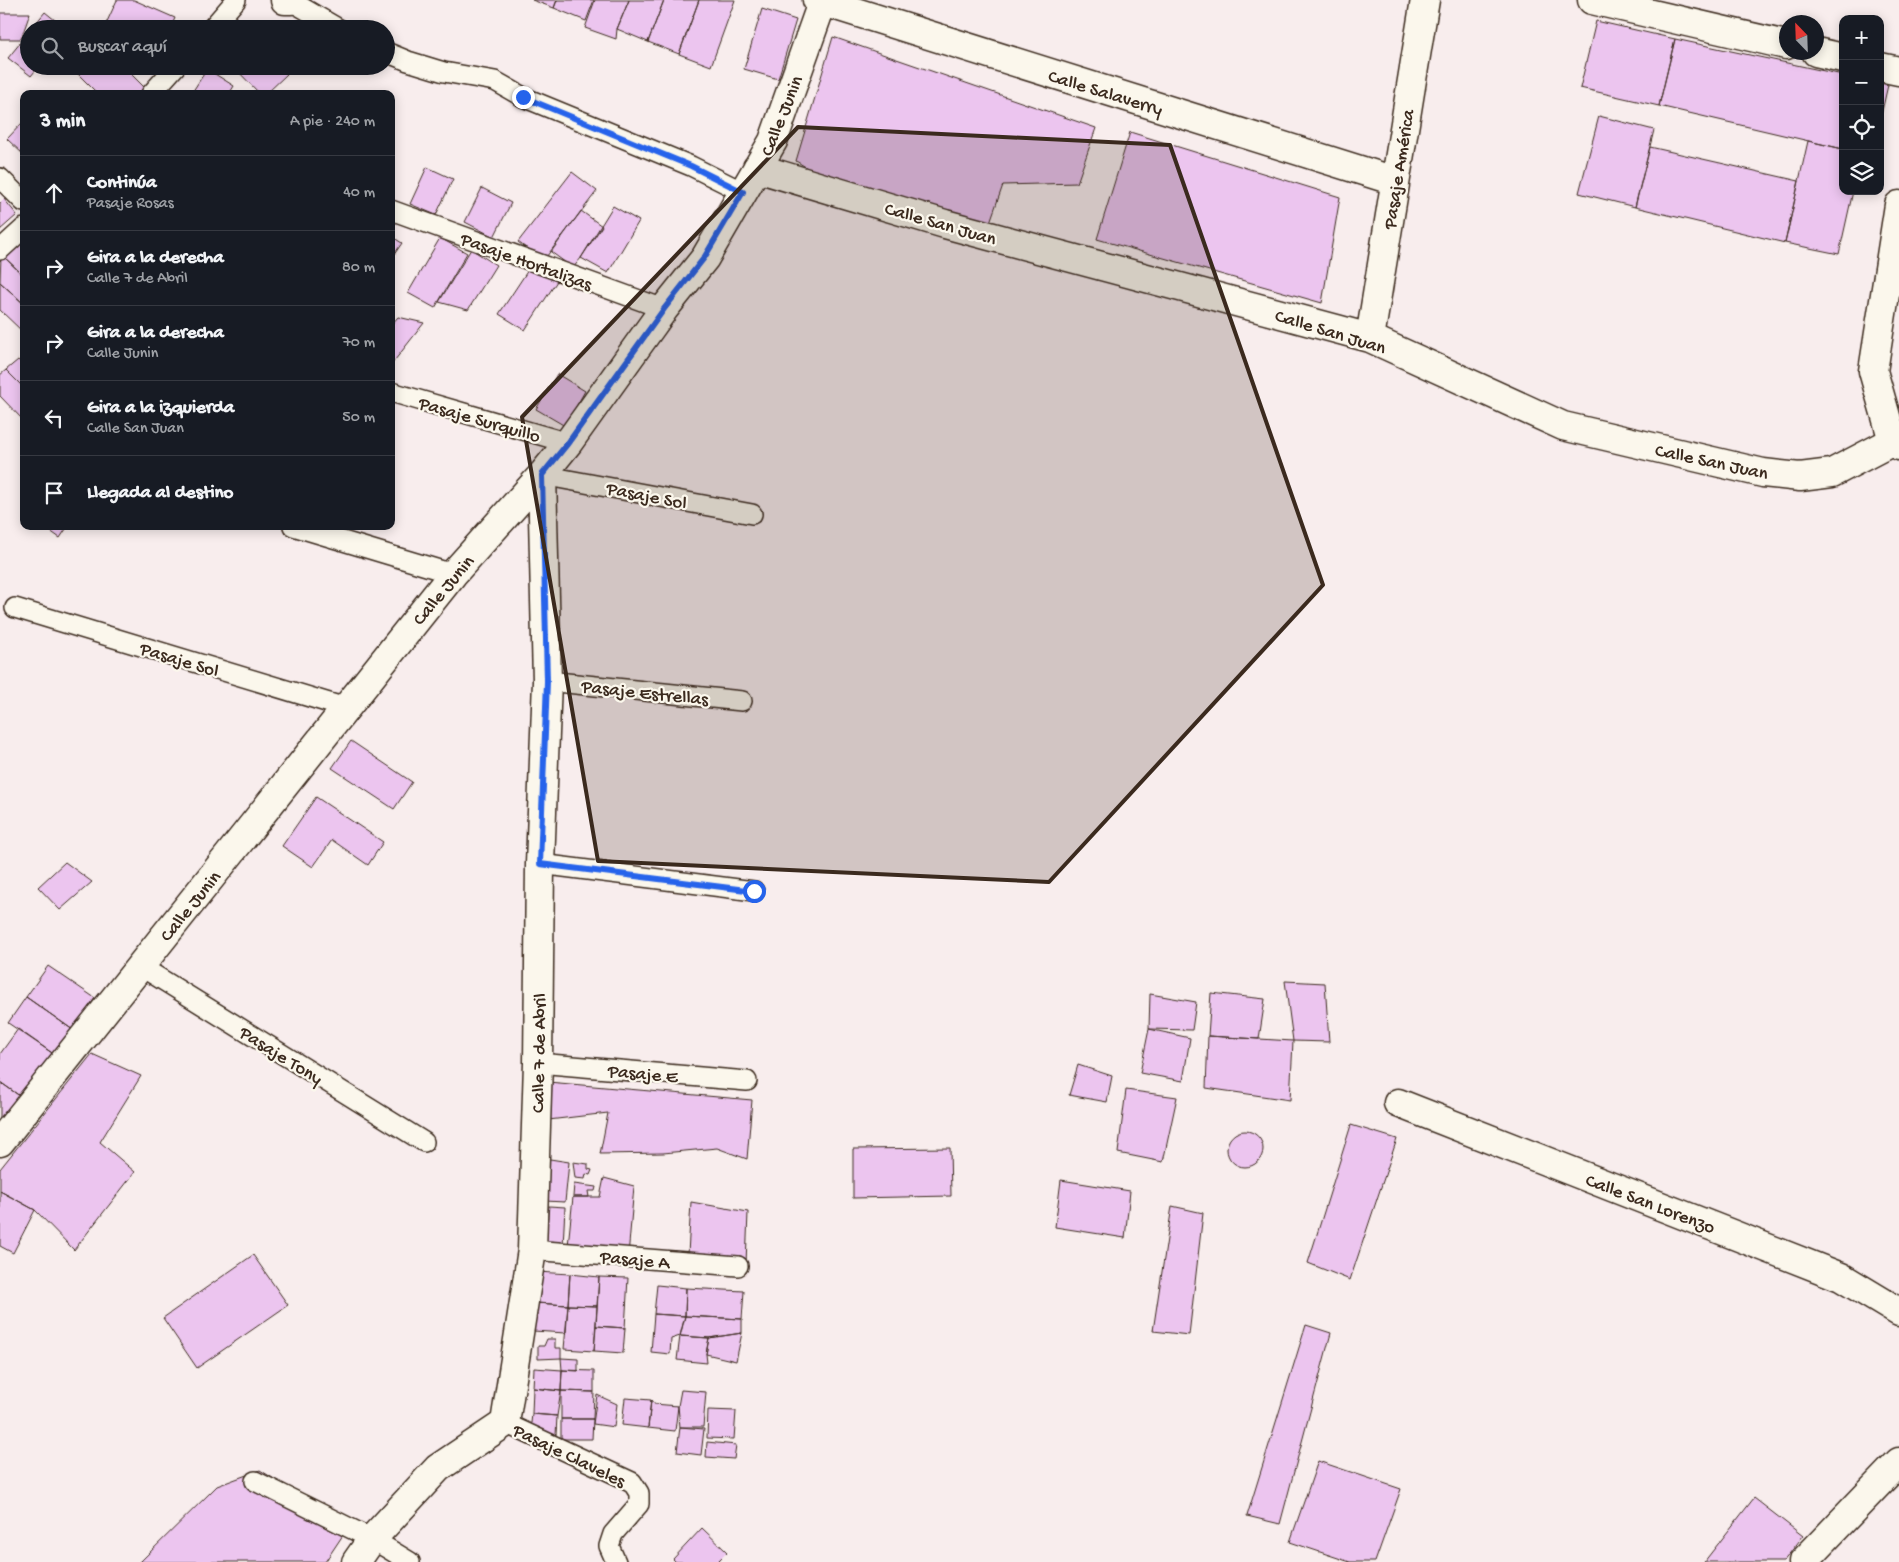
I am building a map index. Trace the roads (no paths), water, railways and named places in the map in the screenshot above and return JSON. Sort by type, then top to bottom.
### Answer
[{"type":"street","name":"Pasaje América","points":[[1370,338],[1425,0]]},
{"type":"street","points":[[1592,0],[1779,43]]},
{"type":"street","name":"Calle Salaverry","points":[[821,1],[1395,181]]},
{"type":"street","name":"Calle Junin","points":[[0,1142],[453,574],[542,475],[568,443],[664,309],[704,258],[773,141],[821,1]]},
{"type":"street","points":[[1824,54],[1839,57]]},
{"type":"street","points":[[1884,68],[1899,71]]},
{"type":"street","name":"Calle San Juan","points":[[757,168],[945,224],[1370,338],[1563,426],[1763,472],[1800,477],[1832,473],[1896,443]]},
{"type":"street","points":[[1896,443],[1873,371],[1899,205]]},
{"type":"street","name":"Calle 7 de Abril","points":[[505,1423],[532,1250],[538,1063],[540,864],[547,681],[542,475]]},
{"type":"street","name":"Calle San Lorenzo","points":[[1398,1103],[1841,1277],[1899,1312]]},
{"type":"street","points":[[356,1562],[372,1539],[438,1468],[505,1423]]},
{"type":"street","points":[[1803,1562],[1899,1462]]},
{"type":"lane","points":[[289,0],[323,20]]},
{"type":"lane","points":[[219,20],[234,1]]},
{"type":"lane","points":[[395,56],[444,72],[494,81],[523,97],[691,166],[743,192]]},
{"type":"lane","points":[[155,90],[168,75]]},
{"type":"lane","points":[[0,178],[20,198]]},
{"type":"lane","name":"Pasaje Hortalizas","points":[[395,211],[664,309]]},
{"type":"lane","points":[[0,250],[20,232]]},
{"type":"lane","name":"Pasaje Surquillo","points":[[395,393],[568,443]]},
{"type":"lane","name":"Pasaje Sol","points":[[542,475],[752,514]]},
{"type":"lane","points":[[306,530],[453,574]]},
{"type":"lane","name":"Pasaje Sol","points":[[15,608],[346,708]]},
{"type":"lane","name":"Pasaje Estrellas","points":[[547,681],[742,701]]},
{"type":"lane","points":[[540,864],[754,891]]},
{"type":"lane","name":"Pasaje Tony","points":[[140,966],[424,1142]]},
{"type":"lane","name":"Pasaje E","points":[[538,1063],[747,1081]]},
{"type":"lane","name":"Pasaje A","points":[[532,1250],[738,1266]]},
{"type":"lane","name":"Pasaje Claveles","points":[[505,1423],[632,1482],[639,1492],[639,1504],[613,1534],[609,1546],[616,1562]]},
{"type":"lane","points":[[255,1481],[372,1539],[410,1562]]}]
